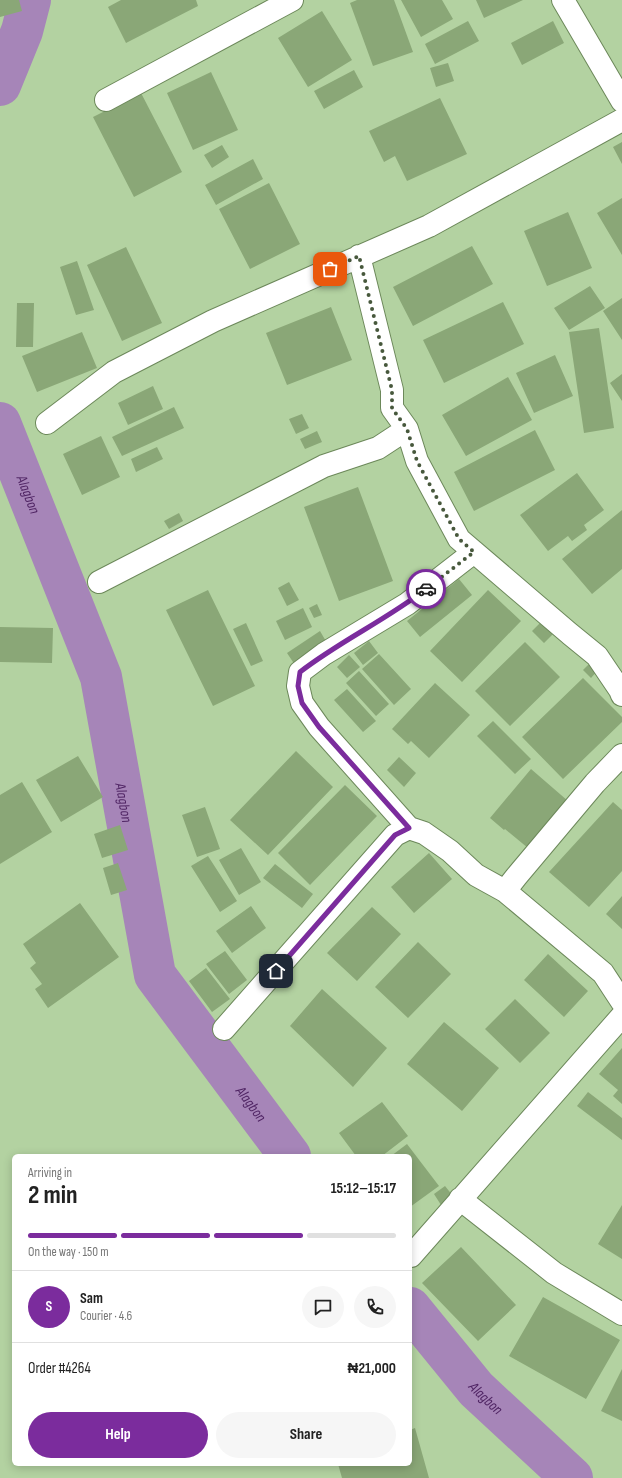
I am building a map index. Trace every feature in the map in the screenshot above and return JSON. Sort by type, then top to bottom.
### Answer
[{"type":"street","points":[[106,100],[292,0]]},
{"type":"street","points":[[563,0],[622,101]]},
{"type":"street","points":[[47,423],[114,372],[213,321],[428,226],[622,120]]},
{"type":"street","points":[[359,256],[392,390],[392,408],[407,429],[417,461],[459,539],[597,656],[622,695]]},
{"type":"street","points":[[99,582],[324,466],[378,448],[407,429]]},
{"type":"street","points":[[474,552],[407,604],[324,654],[300,672],[298,686],[302,703],[319,727],[409,828],[424,833],[450,851],[476,875],[505,891],[603,973],[622,1002]]},
{"type":"street","points":[[505,891],[595,783],[622,755]]},
{"type":"street","points":[[224,1029],[395,835],[409,828]]},
{"type":"street","points":[[412,1255],[622,1016]]},
{"type":"street","points":[[460,1200],[554,1273],[622,1314]]},
{"type":"building","points":[[0,0],[19,0],[22,11],[0,17]]},
{"type":"building","points":[[121,0],[196,0],[198,6],[126,43],[108,7]]},
{"type":"building","points":[[357,0],[394,0],[413,52],[373,66],[350,3]]},
{"type":"building","points":[[401,0],[442,0],[453,19],[421,37]]},
{"type":"building","points":[[476,0],[523,0],[484,18]]},
{"type":"building","points":[[322,11],[352,60],[308,87],[278,38]]},
{"type":"building","points":[[468,21],[479,41],[435,64],[425,44]]},
{"type":"building","points":[[553,21],[564,43],[522,65],[511,43]]},
{"type":"building","points":[[448,63],[454,81],[436,87],[430,68]]},
{"type":"building","points":[[354,70],[363,87],[324,109],[314,91]]},
{"type":"building","points":[[211,72],[238,130],[193,150],[167,93]]},
{"type":"building","points":[[141,93],[182,172],[134,197],[93,117]]},
{"type":"building","points":[[440,98],[467,154],[407,181],[395,156],[384,162],[369,131]]},
{"type":"building","points":[[622,142],[622,164],[613,147]]},
{"type":"building","points":[[222,145],[229,157],[212,168],[204,155]]},
{"type":"building","points":[[253,159],[263,179],[216,205],[205,185]]},
{"type":"building","points":[[269,183],[300,244],[250,269],[219,209]]},
{"type":"building","points":[[622,198],[622,255],[597,213]]},
{"type":"building","points":[[568,212],[592,268],[547,286],[524,231]]},
{"type":"building","points":[[472,246],[493,284],[413,326],[393,287]]},
{"type":"building","points":[[126,247],[162,323],[122,341],[87,265]]},
{"type":"building","points":[[77,261],[94,310],[76,315],[60,267]]},
{"type":"building","points":[[590,286],[605,308],[569,330],[554,308]]},
{"type":"building","points":[[622,298],[622,340],[603,311]]},
{"type":"building","points":[[503,302],[524,344],[444,383],[423,340]]},
{"type":"building","points":[[17,303],[34,303],[33,347],[16,347]]},
{"type":"building","points":[[331,307],[352,360],[287,385],[266,333]]},
{"type":"building","points":[[599,328],[614,428],[584,433],[569,332]]},
{"type":"building","points":[[82,332],[97,368],[37,392],[22,356]]},
{"type":"building","points":[[555,355],[573,396],[534,413],[516,373]]},
{"type":"building","points":[[622,374],[622,401],[610,383]]},
{"type":"building","points":[[508,377],[532,420],[466,456],[442,415]]},
{"type":"building","points":[[153,386],[163,409],[128,425],[118,403]]},
{"type":"building","points":[[174,407],[184,428],[122,456],[112,437]]},
{"type":"building","points":[[302,414],[309,428],[296,434],[289,419]]},
{"type":"building","points":[[535,430],[555,470],[474,511],[454,472]]},
{"type":"building","points":[[317,431],[322,442],[305,449],[300,439]]},
{"type":"building","points":[[101,436],[120,477],[82,495],[63,454]]},
{"type":"building","points":[[157,447],[163,459],[136,472],[131,459]]},
{"type":"building","points":[[577,473],[604,510],[584,525],[587,530],[572,541],[568,536],[548,551],[520,515]]},
{"type":"building","points":[[358,487],[393,581],[339,601],[304,507]]},
{"type":"building","points":[[622,510],[622,569],[592,594],[562,559]]},
{"type":"building","points":[[179,513],[183,521],[169,529],[164,521]]},
{"type":"building","points":[[459,579],[472,595],[420,637],[407,621]]},
{"type":"building","points":[[289,582],[299,600],[287,606],[278,588]]},
{"type":"building","points":[[208,590],[255,686],[213,706],[166,610]]},
{"type":"building","points":[[488,590],[521,621],[462,682],[430,651]]},
{"type":"building","points":[[317,604],[322,615],[314,618],[309,608]]},
{"type":"building","points":[[303,608],[312,627],[285,640],[276,621]]},
{"type":"building","points":[[545,618],[557,630],[544,643],[532,631]]},
{"type":"building","points":[[246,623],[263,661],[251,666],[233,629]]},
{"type":"building","points":[[0,627],[53,628],[52,663],[0,662]]},
{"type":"building","points":[[320,631],[327,643],[295,665],[287,653]]},
{"type":"building","points":[[369,641],[378,653],[363,665],[354,653]]},
{"type":"building","points":[[525,642],[560,677],[510,726],[475,691]]},
{"type":"building","points":[[379,654],[411,689],[394,705],[362,669]]},
{"type":"building","points":[[349,655],[360,667],[347,678],[337,667]]},
{"type":"building","points":[[591,662],[598,670],[591,678],[583,670]]},
{"type":"building","points":[[359,671],[389,704],[376,716],[346,683]]},
{"type":"building","points":[[583,678],[622,717],[622,722],[563,779],[522,737]]},
{"type":"building","points":[[435,683],[470,715],[429,758],[411,741],[408,744],[392,729]]},
{"type":"building","points":[[347,689],[376,721],[363,732],[334,700]]},
{"type":"building","points":[[493,721],[531,759],[515,774],[477,736]]},
{"type":"building","points":[[296,751],[333,787],[268,855],[230,820]]},
{"type":"building","points":[[78,756],[103,797],[61,822],[36,780]]},
{"type":"building","points":[[399,757],[416,773],[404,787],[387,770]]},
{"type":"building","points":[[531,769],[568,801],[528,848],[490,818]]},
{"type":"building","points":[[22,782],[52,832],[0,864],[0,795]]},
{"type":"building","points":[[345,785],[377,816],[310,885],[278,853]]},
{"type":"building","points":[[613,802],[622,810],[622,871],[589,907],[549,872]]},
{"type":"building","points":[[205,807],[220,849],[197,857],[182,815]]},
{"type":"building","points":[[120,825],[128,850],[102,858],[94,834]]},
{"type":"building","points":[[241,848],[261,882],[239,895],[219,860]]},
{"type":"building","points":[[429,853],[452,879],[414,913],[391,887]]},
{"type":"building","points":[[208,856],[237,901],[220,912],[191,866]]},
{"type":"building","points":[[118,863],[127,890],[111,895],[103,868]]},
{"type":"building","points":[[275,864],[313,894],[302,908],[263,878]]},
{"type":"building","points":[[622,896],[622,929],[606,914]]},
{"type":"building","points":[[80,903],[119,957],[48,1008],[35,989],[42,984],[30,968],[36,963],[23,944]]},
{"type":"building","points":[[251,906],[266,928],[232,953],[216,931]]},
{"type":"building","points":[[372,907],[401,934],[357,981],[327,953]]},
{"type":"building","points":[[418,942],[451,974],[408,1018],[375,987]]},
{"type":"building","points":[[225,951],[247,980],[229,994],[206,964]]},
{"type":"building","points":[[548,954],[588,991],[564,1017],[524,980]]},
{"type":"building","points":[[206,968],[230,999],[212,1012],[189,981]]},
{"type":"building","points":[[322,989],[387,1048],[353,1087],[290,1026]]},
{"type":"building","points":[[515,999],[550,1033],[520,1063],[485,1029]]},
{"type":"building","points":[[444,1022],[499,1068],[462,1111],[407,1064]]},
{"type":"building","points":[[622,1048],[622,1104],[613,1096],[618,1090],[599,1074]]},
{"type":"building","points":[[588,1092],[622,1118],[622,1140],[577,1106]]},
{"type":"building","points":[[382,1102],[408,1136],[385,1154],[355,1154],[339,1133]]},
{"type":"building","points":[[407,1144],[439,1186],[412,1206],[412,1154],[394,1154]]},
{"type":"building","points":[[445,1186],[453,1196],[441,1205],[434,1194]]},
{"type":"building","points":[[622,1205],[622,1259],[598,1244]]},
{"type":"building","points":[[461,1247],[516,1305],[478,1341],[422,1283]]},
{"type":"building","points":[[543,1297],[620,1340],[586,1399],[509,1356]]},
{"type":"building","points":[[622,1369],[622,1421],[601,1411]]},
{"type":"building","points":[[415,1428],[429,1478],[342,1478],[339,1466],[412,1466],[412,1429]]},
{"type":"waterway","name":"Alagbon","points":[[0,85],[22,31],[30,0]]},
{"type":"waterway","name":"Alagbon","points":[[0,423],[101,677],[155,975],[289,1154]]},
{"type":"waterway","name":"Alagbon","points":[[412,1310],[476,1389],[572,1478]]},
{"type":"way so far","points":[[330,269],[359,256],[392,390],[392,408],[407,429],[417,461],[459,539],[474,552],[426,589]]},
{"type":"route","points":[[276,971],[395,835],[409,828],[319,727],[302,703],[298,686],[300,672],[324,654],[407,604],[426,589]]}]
